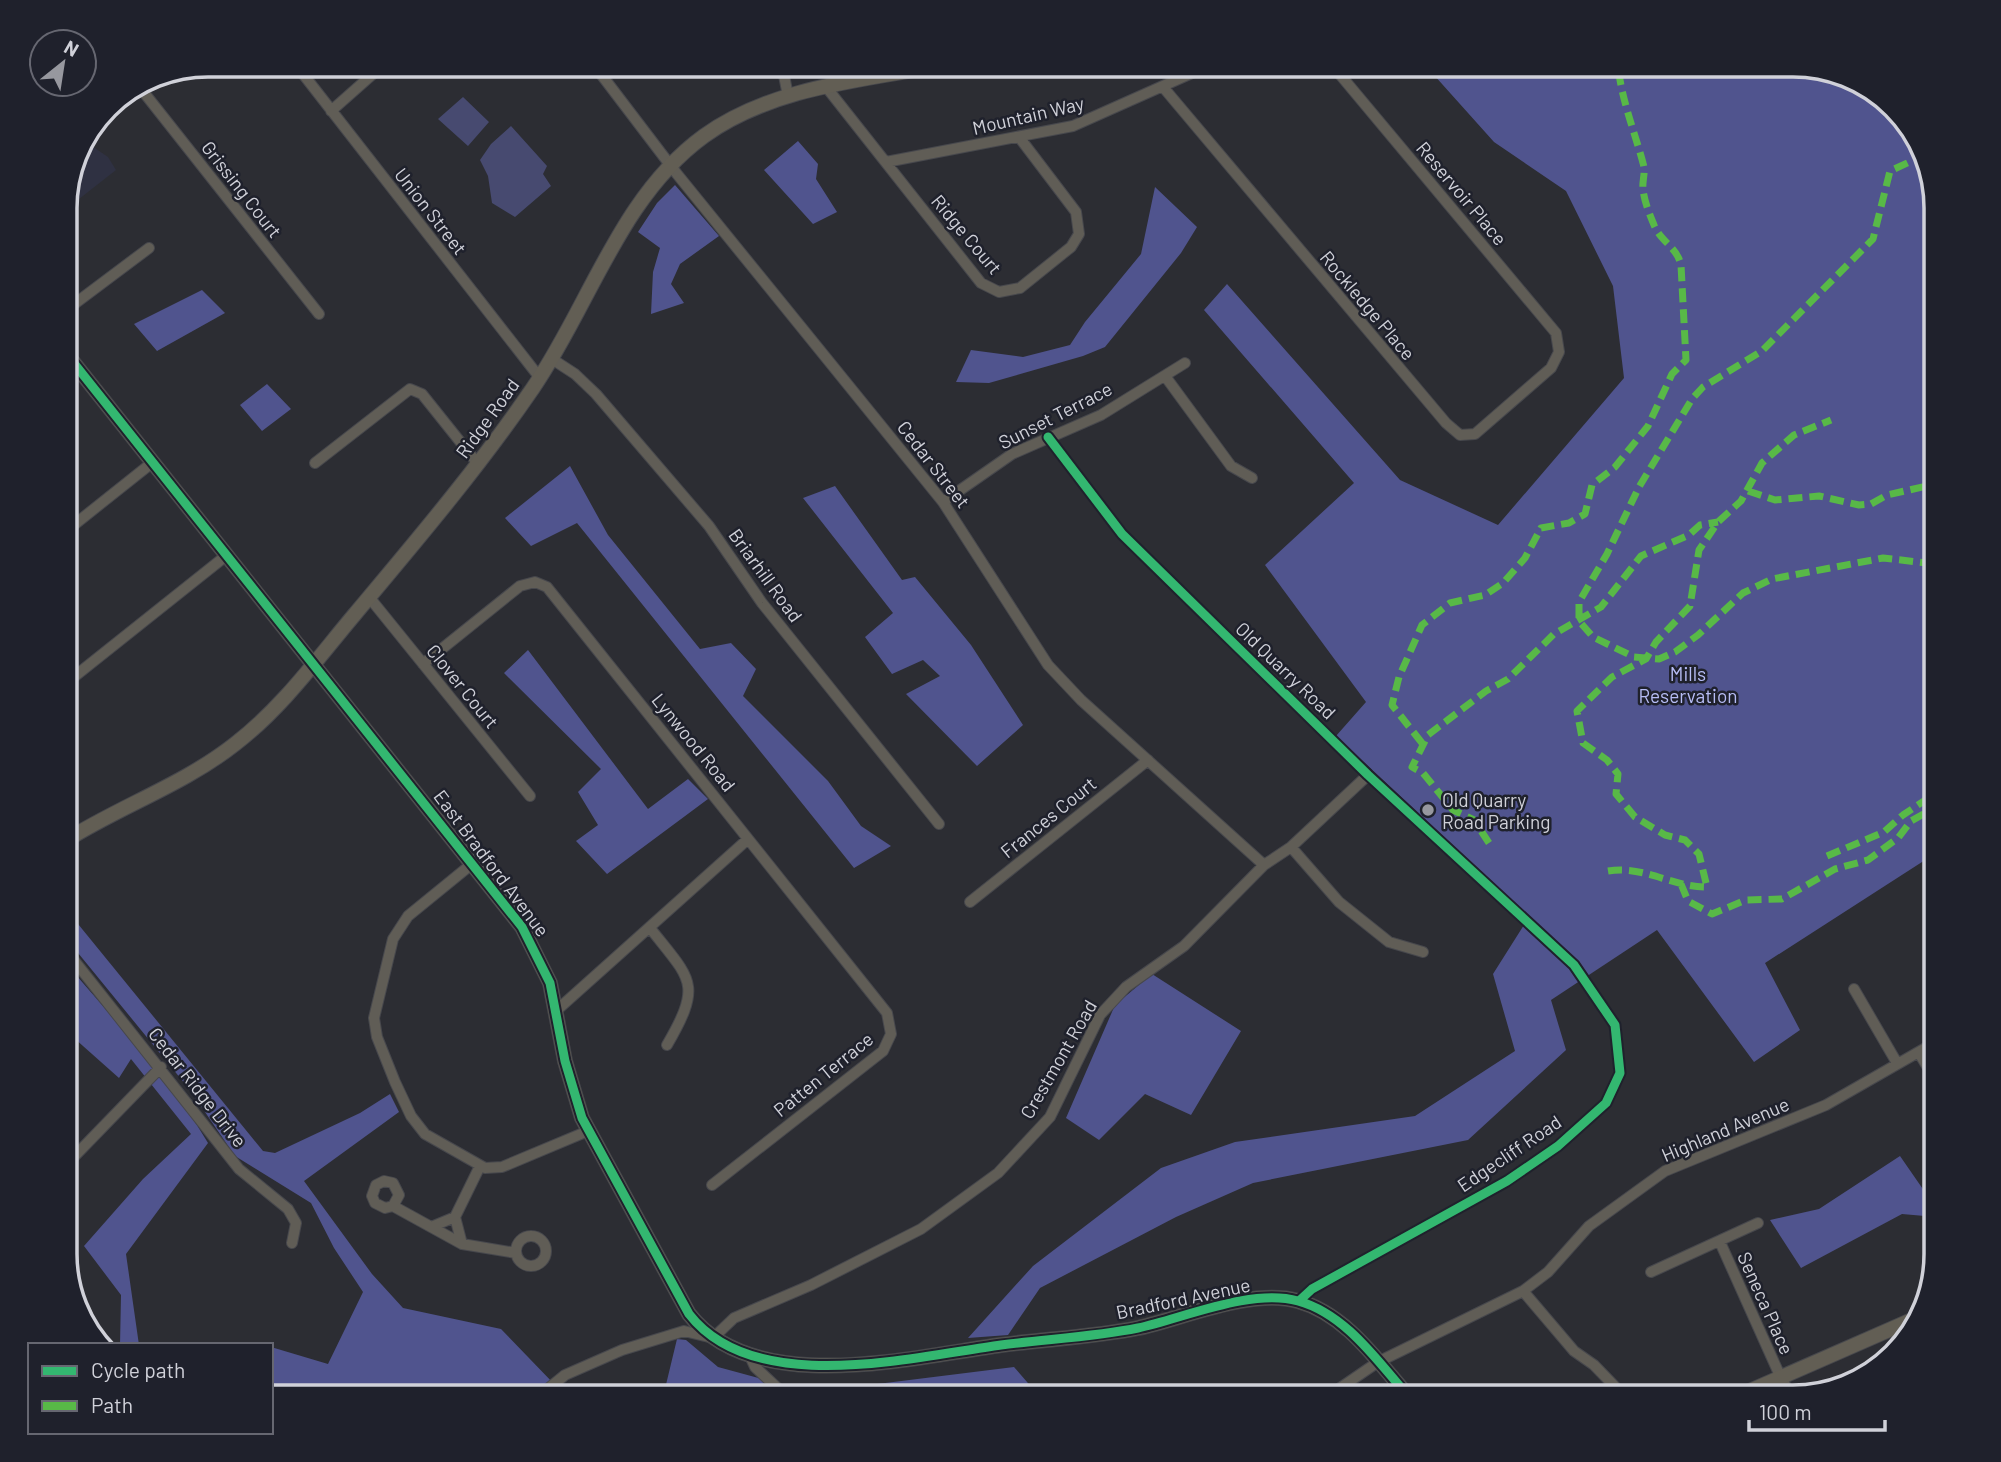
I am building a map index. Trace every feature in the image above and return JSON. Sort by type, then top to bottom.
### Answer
[{"type":"street","name":"Union Street","points":[[305,77],[540,378]]},
{"type":"street","points":[[331,111],[369,77]]},
{"type":"street","name":"Cedar Street","points":[[603,77],[670,166],[943,502],[1044,659],[1070,689],[1264,864]]},
{"type":"street","points":[[784,77],[788,96]]},
{"type":"street","name":"Ridge Road","points":[[77,835],[189,776],[228,750],[274,709],[478,464],[540,378],[630,218],[670,166],[717,128],[757,107],[788,96],[882,77]]},
{"type":"street","name":"Mountain Way","points":[[886,162],[1073,126],[1184,77]]},
{"type":"street","name":"Reservoir Place","points":[[1342,77],[1553,327],[1559,346]]},
{"type":"street","name":"Rockledge Place","points":[[1163,87],[1417,390],[1460,435],[1482,431],[1551,368],[1559,346]]},
{"type":"street","name":"Ridge Court","points":[[827,88],[981,283],[994,290],[1010,291],[1020,288],[1071,247],[1079,228],[1076,212],[1019,137]]},
{"type":"street","name":"Grissing Court","points":[[145,93],[319,314]]},
{"type":"street","points":[[77,302],[149,248]]},
{"type":"street","name":"Briarhill Road","points":[[552,359],[575,374],[596,394],[709,526],[762,603],[939,824]]},
{"type":"street","name":"Sunset Terrace","points":[[943,502],[1012,454],[1101,415],[1185,363]]},
{"type":"street","name":"East Bradford Avenue","points":[[77,367],[473,863],[531,941],[558,1010],[565,1061],[588,1131],[684,1306],[713,1338],[749,1354],[788,1362],[842,1366],[928,1354]]},
{"type":"street","points":[[1165,376],[1231,466],[1252,478]]},
{"type":"street","points":[[315,463],[410,389],[422,394],[478,464]]},
{"type":"street","name":"Old Quarry Road","points":[[1048,438],[1122,534],[1367,775],[1517,911]]},
{"type":"street","points":[[77,522],[153,462]]},
{"type":"street","points":[[77,674],[227,555]]},
{"type":"street","name":"Lynwood Road","points":[[423,664],[520,586],[531,582],[543,585],[748,839]]},
{"type":"street","name":"Clover Court","points":[[369,597],[530,796]]},
{"type":"street","name":"Frances Court","points":[[970,902],[1148,760]]},
{"type":"street","name":"Crestmont Road","points":[[713,1338],[734,1318],[811,1284],[921,1229],[998,1173],[1050,1116],[1100,1015],[1126,987],[1184,946],[1264,864],[1291,847],[1367,775]]},
{"type":"street","points":[[558,1010],[748,839]]},
{"type":"street","name":"Patten Terrace","points":[[712,1185],[883,1051],[891,1034],[887,1013],[748,839]]},
{"type":"street","points":[[1291,847],[1339,902],[1389,942],[1423,952]]},
{"type":"street","points":[[473,863],[413,911],[397,929],[374,1018],[379,1043],[419,1128],[480,1166],[502,1167],[588,1131]]},
{"type":"street","name":"Edgecliff Road","points":[[1299,1301],[1312,1289],[1507,1181],[1558,1146],[1606,1103],[1620,1073],[1615,1025],[1574,965],[1517,911]]},
{"type":"street","points":[[650,928],[682,968],[689,987],[686,1012],[667,1045]]},
{"type":"street","name":"Cedar Ridge Drive","points":[[77,964],[239,1169],[288,1209],[296,1223],[292,1243]]},
{"type":"street","points":[[1854,989],[1897,1063]]},
{"type":"street","name":"Highland Avenue","points":[[1344,1385],[1378,1362],[1523,1291],[1548,1272],[1589,1226],[1665,1171],[1826,1105],[1924,1050]]},
{"type":"street","points":[[1919,1053],[1924,1061]]},
{"type":"street","points":[[77,1154],[161,1067]]},
{"type":"street","points":[[462,1244],[455,1217],[480,1166]]},
{"type":"street","points":[[393,1206],[462,1244],[516,1253]]},
{"type":"street","points":[[431,1227],[455,1217]]},
{"type":"street","name":"Seneca Place","points":[[1651,1272],[1758,1223]]},
{"type":"street","name":"Seneca Place","points":[[1720,1242],[1785,1385]]},
{"type":"street","points":[[1523,1291],[1574,1351],[1594,1365],[1613,1385]]},
{"type":"street","name":"Bradford Avenue","points":[[928,1354],[1136,1329],[1248,1301],[1299,1301],[1339,1323],[1398,1385]]},
{"type":"street","points":[[1764,1385],[1904,1323]]},
{"type":"street","points":[[552,1385],[565,1374],[622,1350],[684,1331],[713,1338]]},
{"type":"street","points":[[749,1354],[755,1367],[774,1385]]},
{"type":"shaded area","points":[[463,97],[489,122],[468,146],[438,119]]},
{"type":"shaded area","points":[[511,126],[547,166],[543,174],[551,186],[515,217],[492,203],[488,176],[480,160],[491,144]]},
{"type":"shaded area","points":[[93,147],[108,157],[116,170],[77,201],[81,174]]},
{"type":"green space","name":"Mills Reservation","points":[[1436,77],[1802,77],[1843,87],[1873,104],[1897,128],[1911,150],[1924,199],[1924,861],[1765,963],[1800,1030],[1754,1062],[1657,930],[1551,1000],[1566,1050],[1468,1140],[1253,1183],[1176,1217],[1040,1288],[1008,1335],[968,1338],[1033,1266],[1161,1168],[1235,1142],[1415,1116],[1515,1051],[1493,974],[1529,917],[1336,736],[1366,702],[1265,565],[1354,483],[1204,310],[1227,284],[1400,480],[1498,525],[1624,378],[1613,286],[1566,191],[1494,142]]},
{"type":"green space","points":[[798,141],[818,164],[816,179],[837,212],[813,224],[764,170]]},
{"type":"green space","points":[[675,185],[719,236],[680,264],[671,284],[684,303],[651,314],[653,272],[660,248],[638,232],[657,203]]},
{"type":"green space","points":[[1155,187],[1197,227],[1181,253],[1105,347],[989,383],[956,382],[971,350],[1023,357],[1070,345],[1085,322],[1141,254]]},
{"type":"green space","points":[[202,290],[225,313],[157,351],[134,324]]},
{"type":"green space","points":[[267,384],[291,409],[262,431],[240,405]]},
{"type":"green space","points":[[570,466],[608,535],[700,649],[731,643],[756,669],[743,696],[828,781],[861,826],[891,846],[854,868],[577,523],[531,546],[505,518]]},
{"type":"green space","points":[[835,486],[902,580],[915,577],[971,645],[1023,725],[977,766],[906,694],[940,676],[923,660],[892,674],[865,637],[893,613],[803,498]]},
{"type":"green space","points":[[528,650],[648,809],[688,779],[708,799],[607,874],[576,841],[598,825],[578,792],[601,769],[504,673]]},
{"type":"green space","points":[[77,923],[263,1151],[275,1153],[360,1113],[390,1094],[399,1112],[304,1181],[372,1274],[403,1308],[501,1329],[555,1385],[273,1385],[273,1348],[328,1364],[363,1292],[334,1248],[311,1203],[235,1156],[190,1090],[77,952]]},
{"type":"green space","points":[[1152,974],[1241,1031],[1191,1115],[1145,1094],[1099,1140],[1066,1118],[1115,1005]]},
{"type":"green space","points":[[77,976],[159,1072],[208,1143],[126,1254],[139,1343],[120,1343],[121,1295],[84,1246],[143,1179],[191,1134],[131,1059],[119,1078],[77,1041]]},
{"type":"green space","points":[[1900,1156],[1924,1191],[1924,1216],[1902,1214],[1801,1268],[1770,1220],[1819,1209]]},
{"type":"green space","points":[[677,1339],[686,1340],[718,1367],[791,1385],[666,1385]]},
{"type":"green space","points":[[1014,1367],[1030,1385],[869,1385]]},
{"type":"marked path","points":[[1422,743],[1392,705],[1399,677],[1422,625],[1450,603],[1485,595],[1503,583],[1525,558],[1541,528],[1569,523],[1585,514],[1592,485],[1615,467],[1648,426],[1672,374],[1686,360],[1681,265],[1676,254],[1657,231],[1646,203],[1643,189],[1644,167],[1620,77]]},
{"type":"marked path","points":[[1915,160],[1890,171],[1873,239],[1762,351],[1703,387],[1692,399],[1639,487],[1607,554],[1579,602],[1579,621],[1593,637],[1634,657],[1659,659],[1675,652],[1698,635],[1743,593],[1772,579],[1883,558],[1924,563]]},
{"type":"marked path","points":[[1608,871],[1634,871],[1681,884],[1707,887],[1699,854],[1685,840],[1665,835],[1635,817],[1616,794],[1618,774],[1607,760],[1583,743],[1577,711],[1612,677],[1646,659],[1656,642],[1690,606],[1699,550],[1718,522],[1741,501],[1762,463],[1794,435],[1831,420]]},
{"type":"marked path","points":[[1748,491],[1775,500],[1819,496],[1859,505],[1871,504],[1887,495],[1924,487]]},
{"type":"marked path","points":[[1489,843],[1474,820],[1453,810],[1423,773],[1412,767],[1428,735],[1486,691],[1508,679],[1554,634],[1601,607],[1641,556],[1689,535],[1700,525],[1718,522]]},
{"type":"marked path","points":[[1827,856],[1884,832],[1924,801]]},
{"type":"marked path","points":[[1681,884],[1688,901],[1712,914],[1746,900],[1782,899],[1835,869],[1868,860],[1898,838],[1911,821],[1924,814]]},
{"type":"cycle path","points":[[77,367],[522,927],[550,983],[565,1061],[582,1118],[689,1314],[717,1340],[753,1356],[793,1364],[836,1366],[880,1363],[1121,1331],[1239,1301],[1280,1298],[1315,1307],[1331,1317],[1360,1341],[1399,1385]]},
{"type":"cycle path","points":[[1048,437],[1122,534],[1368,775],[1574,965],[1615,1025],[1620,1073],[1606,1103],[1558,1146],[1507,1181],[1312,1289],[1299,1301]]},
{"type":"place","name":"Old Quarry Road Parking","points":[[1428,810]]}]
